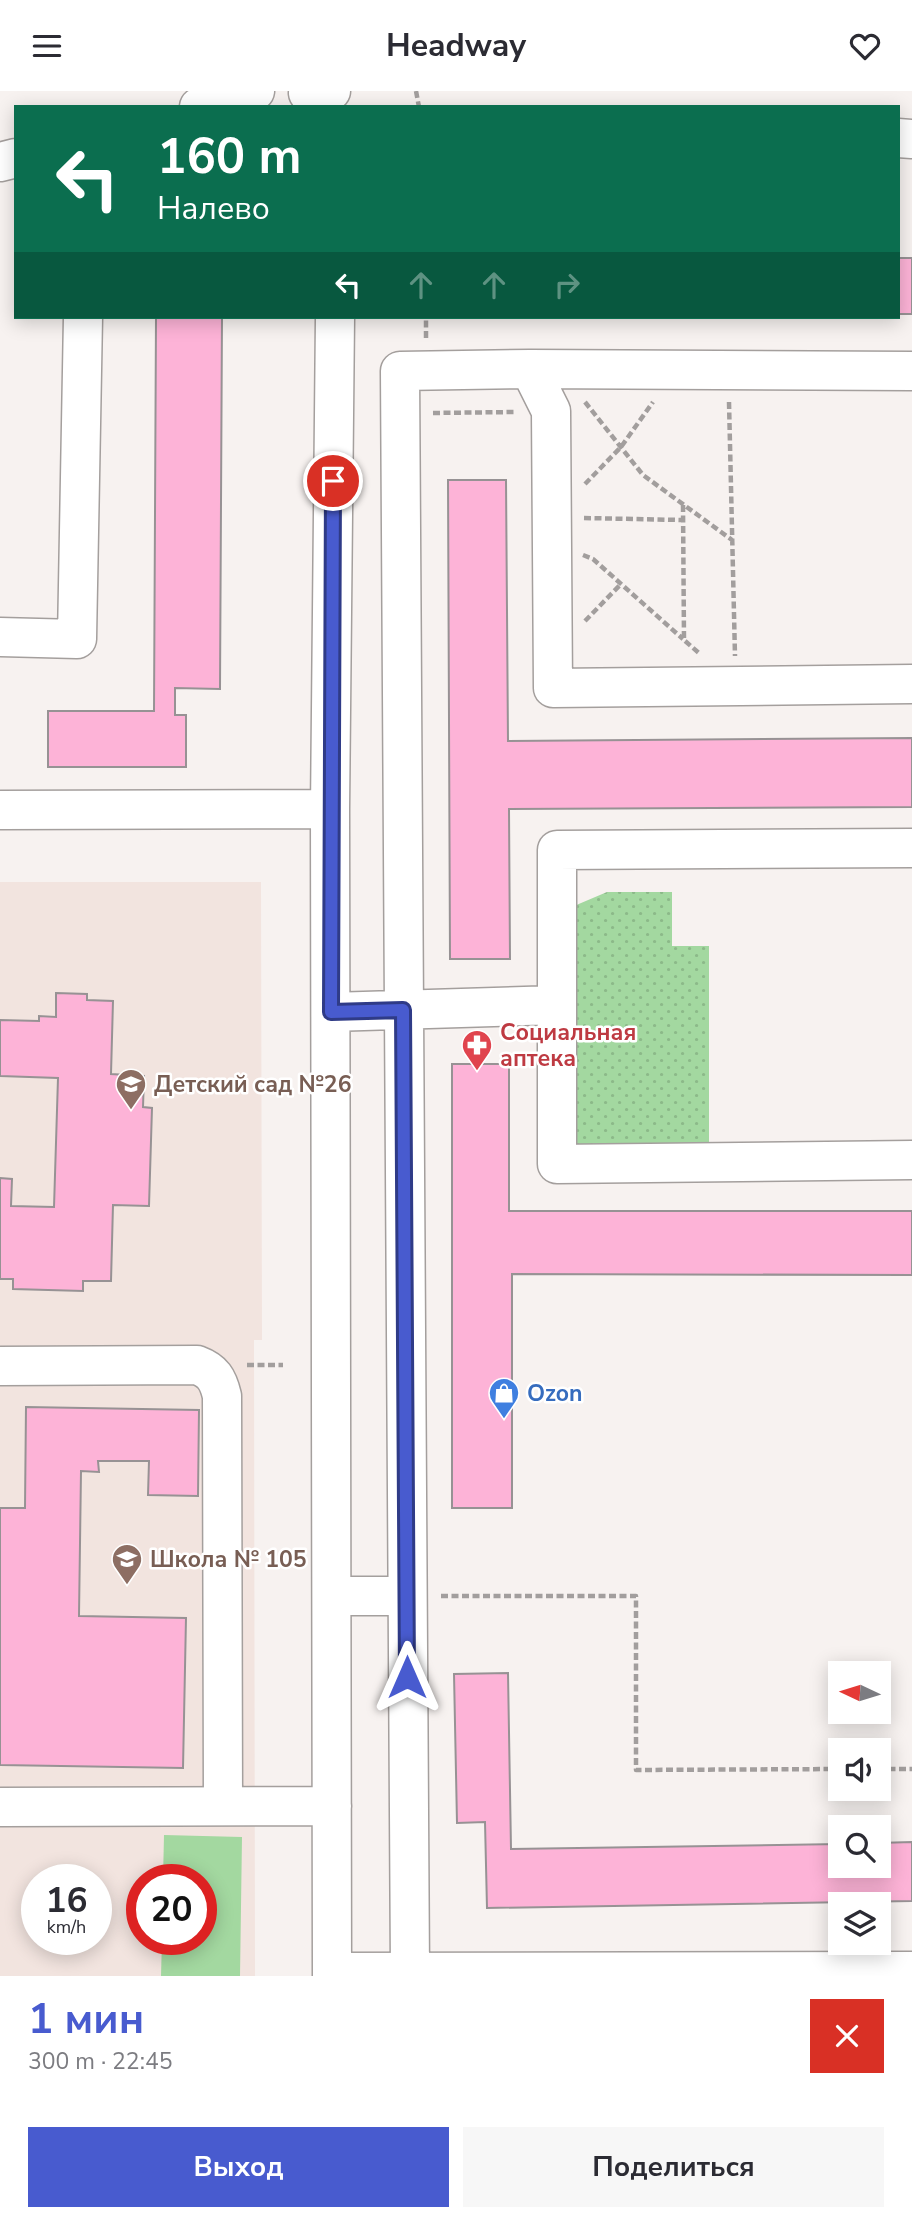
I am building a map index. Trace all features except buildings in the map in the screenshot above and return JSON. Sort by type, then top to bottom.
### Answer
[{"type":"street","points":[[206,105],[255,91]]},
{"type":"street","points":[[0,637],[77,639],[83,319]]},
{"type":"street","points":[[335,319],[330,809],[332,1974],[912,1971]]},
{"type":"street","points":[[410,1972],[400,371],[541,390],[676,370],[912,371]]},
{"type":"street","points":[[541,390],[552,534],[553,688],[912,684]]},
{"type":"street","points":[[0,810],[330,809]]},
{"type":"street","points":[[912,848],[557,850],[556,1006],[557,1164],[912,1160]]},
{"type":"street","points":[[331,1012],[556,1006]]},
{"type":"street","points":[[0,1366],[197,1365],[208,1370],[219,1382],[222,1396],[223,1807]]},
{"type":"street","points":[[332,1596],[406,1596]]},
{"type":"street","points":[[0,1807],[332,1806]]},
{"type":"path","points":[[552,534],[621,447],[676,370]]},
{"type":"path","points":[[729,370],[736,686]]},
{"type":"path","points":[[400,414],[541,390],[570,393],[585,402],[643,475],[732,540]]},
{"type":"path","points":[[683,505],[684,640]]},
{"type":"path","points":[[552,534],[683,520]]},
{"type":"path","points":[[552,534],[576,552],[593,559],[736,686]]},
{"type":"path","points":[[553,639],[566,638],[576,630],[621,584]]},
{"type":"path","points":[[406,1596],[636,1595],[636,1770],[828,1769]]},
{"type":"path","points":[[891,1769],[912,1769]]},
{"type":"shaded area","points":[[0,882],[261,882],[262,1340],[254,1340],[255,1976],[0,1976]]},
{"type":"green space","points":[[607,892],[672,892],[672,946],[709,946],[709,1150],[574,1150],[574,906]]},
{"type":"green space","points":[[164,1835],[242,1837],[240,1976],[161,1976],[162,1955],[217,1955],[217,1864],[163,1864]]},
{"type":"place","name":"Социальная аптека","points":[[477,1072]]},
{"type":"place","name":"Детский сад №26","points":[[131,1111]]},
{"type":"place","name":"Ozon","points":[[504,1420]]},
{"type":"place","name":"Школа № 105","points":[[127,1586]]},
{"type":"route","points":[[333,481],[331,1012],[403,1010],[407,1677]]}]
